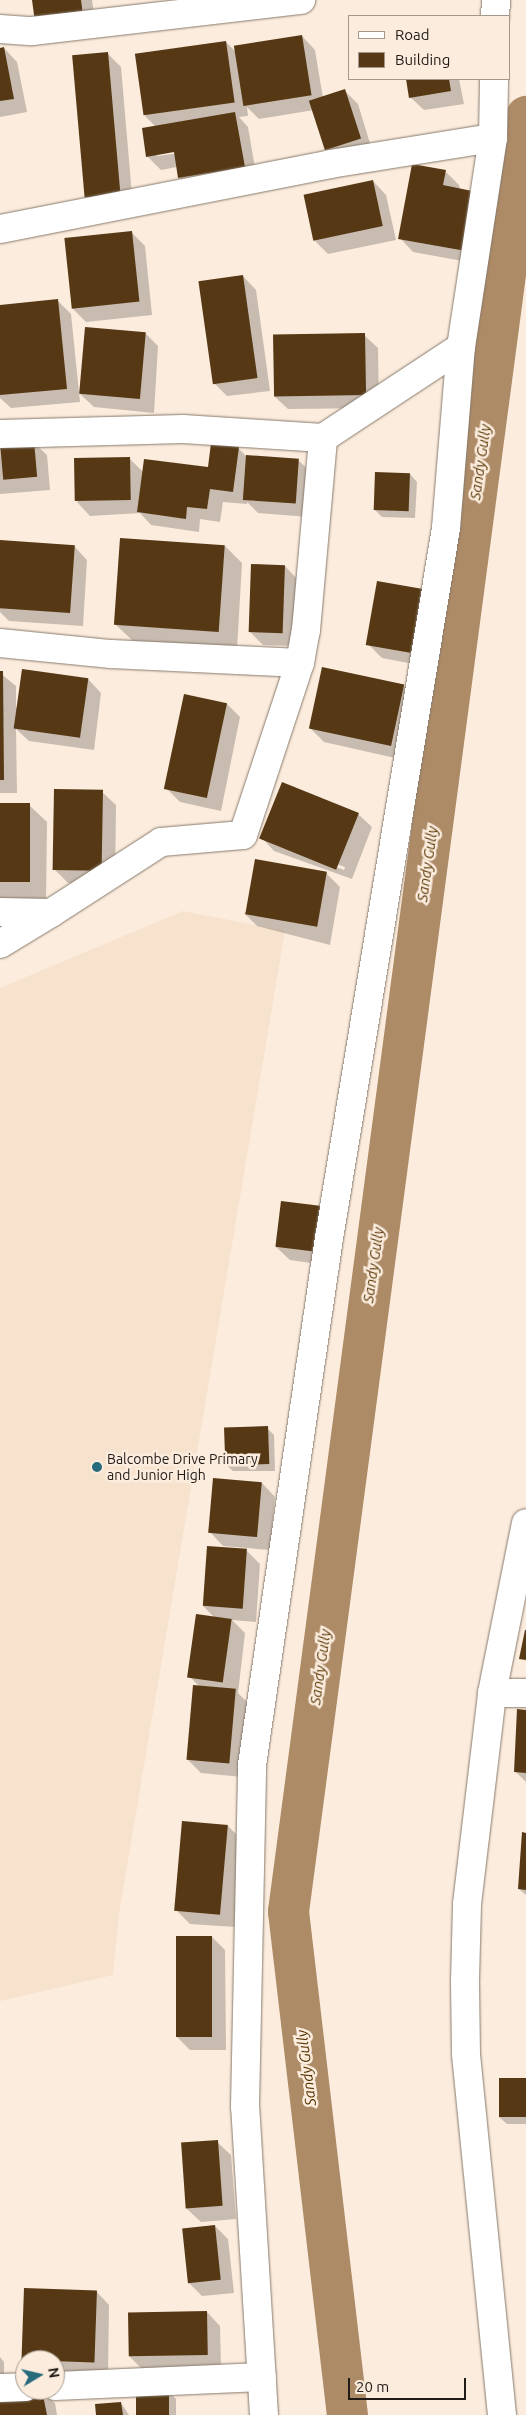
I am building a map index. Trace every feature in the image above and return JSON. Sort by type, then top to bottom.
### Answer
[{"type":"street","points":[[0,29],[32,31],[127,10],[301,0]]},
{"type":"street","points":[[495,15],[496,0]]},
{"type":"street","points":[[264,2415],[246,2107],[252,1765],[329,1238],[446,528],[461,347],[493,138],[494,80]]},
{"type":"street","points":[[0,229],[330,164],[493,138]]},
{"type":"street","points":[[0,434],[183,429],[323,438],[461,347]]},
{"type":"street","points":[[0,944],[161,842],[243,835],[300,663],[306,630],[323,438]]},
{"type":"street","points":[[0,643],[111,654],[300,663]]},
{"type":"street","points":[[0,912],[50,914]]},
{"type":"street","points":[[502,2415],[467,2064],[465,1981],[467,1904],[492,1693],[526,1523]]},
{"type":"street","points":[[492,1693],[526,1693]]},
{"type":"street","points":[[65,2386],[262,2377]]},
{"type":"street","points":[[0,2388],[15,2387]]},
{"type":"shaded area","name":"Balcombe Drive Primary and Junior High","points":[[183,911],[285,931],[119,1914],[113,1975],[0,2001],[0,988]]},
{"type":"building","points":[[32,0],[81,0],[83,15],[35,22]]},
{"type":"building","points":[[302,35],[312,95],[243,106],[234,46]]},
{"type":"building","points":[[226,41],[235,102],[144,115],[135,54]]},
{"type":"building","points":[[4,47],[14,99],[0,101],[0,48]]},
{"type":"building","points":[[108,52],[120,194],[85,198],[72,55]]},
{"type":"building","points":[[406,80],[449,80],[451,91],[409,98]]},
{"type":"building","points":[[345,89],[361,138],[325,150],[309,101]]},
{"type":"building","points":[[235,112],[245,167],[178,178],[174,152],[146,157],[142,128]]},
{"type":"building","points":[[412,164],[446,170],[443,185],[477,192],[466,251],[398,239]]},
{"type":"building","points":[[373,180],[383,226],[313,241],[304,195]]},
{"type":"building","points":[[132,231],[139,302],[72,309],[64,238]]},
{"type":"building","points":[[243,275],[257,378],[213,384],[198,281]]},
{"type":"building","points":[[58,299],[67,389],[0,395],[0,305]]},
{"type":"building","points":[[85,327],[146,332],[140,399],[79,394]]},
{"type":"building","points":[[365,333],[366,395],[274,397],[273,335]]},
{"type":"building","points":[[34,441],[37,477],[3,480],[0,444]]},
{"type":"building","points":[[211,443],[239,447],[233,492],[210,489],[207,509],[187,507],[186,519],[137,512],[144,459],[208,467]]},
{"type":"building","points":[[246,455],[299,459],[296,504],[243,500]]},
{"type":"building","points":[[130,457],[131,500],[75,501],[74,458]]},
{"type":"building","points":[[375,472],[410,473],[409,511],[374,510]]},
{"type":"building","points":[[120,538],[225,545],[219,632],[114,625]]},
{"type":"building","points":[[0,540],[75,545],[70,613],[0,608]]},
{"type":"building","points":[[251,564],[285,565],[283,633],[249,632]]},
{"type":"building","points":[[377,581],[427,590],[416,654],[366,645]]},
{"type":"building","points":[[322,667],[404,684],[391,746],[309,729]]},
{"type":"building","points":[[22,669],[88,678],[80,738],[14,728]]},
{"type":"building","points":[[0,671],[3,671],[4,780],[0,780]]},
{"type":"building","points":[[184,694],[227,703],[207,798],[164,789]]},
{"type":"building","points":[[282,782],[359,813],[336,870],[259,839]]},
{"type":"building","points":[[54,789],[103,790],[102,871],[53,870]]},
{"type":"building","points":[[0,803],[30,803],[30,882],[0,882]]},
{"type":"building","points":[[255,859],[327,872],[317,927],[245,914]]},
{"type":"building","points":[[281,1201],[324,1206],[318,1252],[275,1247]]},
{"type":"building","points":[[268,1426],[269,1464],[225,1466],[224,1428]]},
{"type":"building","points":[[213,1478],[262,1482],[257,1537],[208,1533]]},
{"type":"building","points":[[207,1546],[247,1549],[243,1609],[203,1606]]},
{"type":"building","points":[[196,1614],[232,1619],[223,1682],[187,1677]]},
{"type":"building","points":[[526,1630],[526,1660],[519,1659]]},
{"type":"building","points":[[193,1685],[236,1689],[229,1763],[186,1760]]},
{"type":"building","points":[[517,1709],[526,1710],[526,1773],[514,1772]]},
{"type":"building","points":[[182,1821],[228,1825],[220,1915],[174,1911]]},
{"type":"building","points":[[522,1832],[526,1833],[526,1890],[518,1889]]},
{"type":"building","points":[[176,1936],[212,1936],[212,2037],[176,2037]]},
{"type":"building","points":[[499,2078],[526,2078],[526,2117],[499,2117]]},
{"type":"building","points":[[218,2140],[223,2206],[186,2208],[181,2143]]},
{"type":"building","points":[[215,2225],[221,2280],[188,2283],[182,2228]]},
{"type":"building","points":[[24,2288],[97,2291],[94,2363],[65,2361],[65,2350],[22,2350]]},
{"type":"building","points":[[207,2311],[208,2355],[129,2356],[128,2312]]},
{"type":"building","points":[[136,2391],[169,2391],[169,2415],[136,2415]]},
{"type":"building","points":[[15,2393],[15,2400],[44,2400],[47,2415],[0,2415],[0,2396]]},
{"type":"building","points":[[121,2402],[123,2415],[96,2415],[95,2404]]},
{"type":"waterway","name":"Sandy Gully","points":[[347,2415],[288,1911],[526,116]]},
{"type":"place","name":"Balcombe Drive Primary and Junior High","points":[[97,1467]]}]
